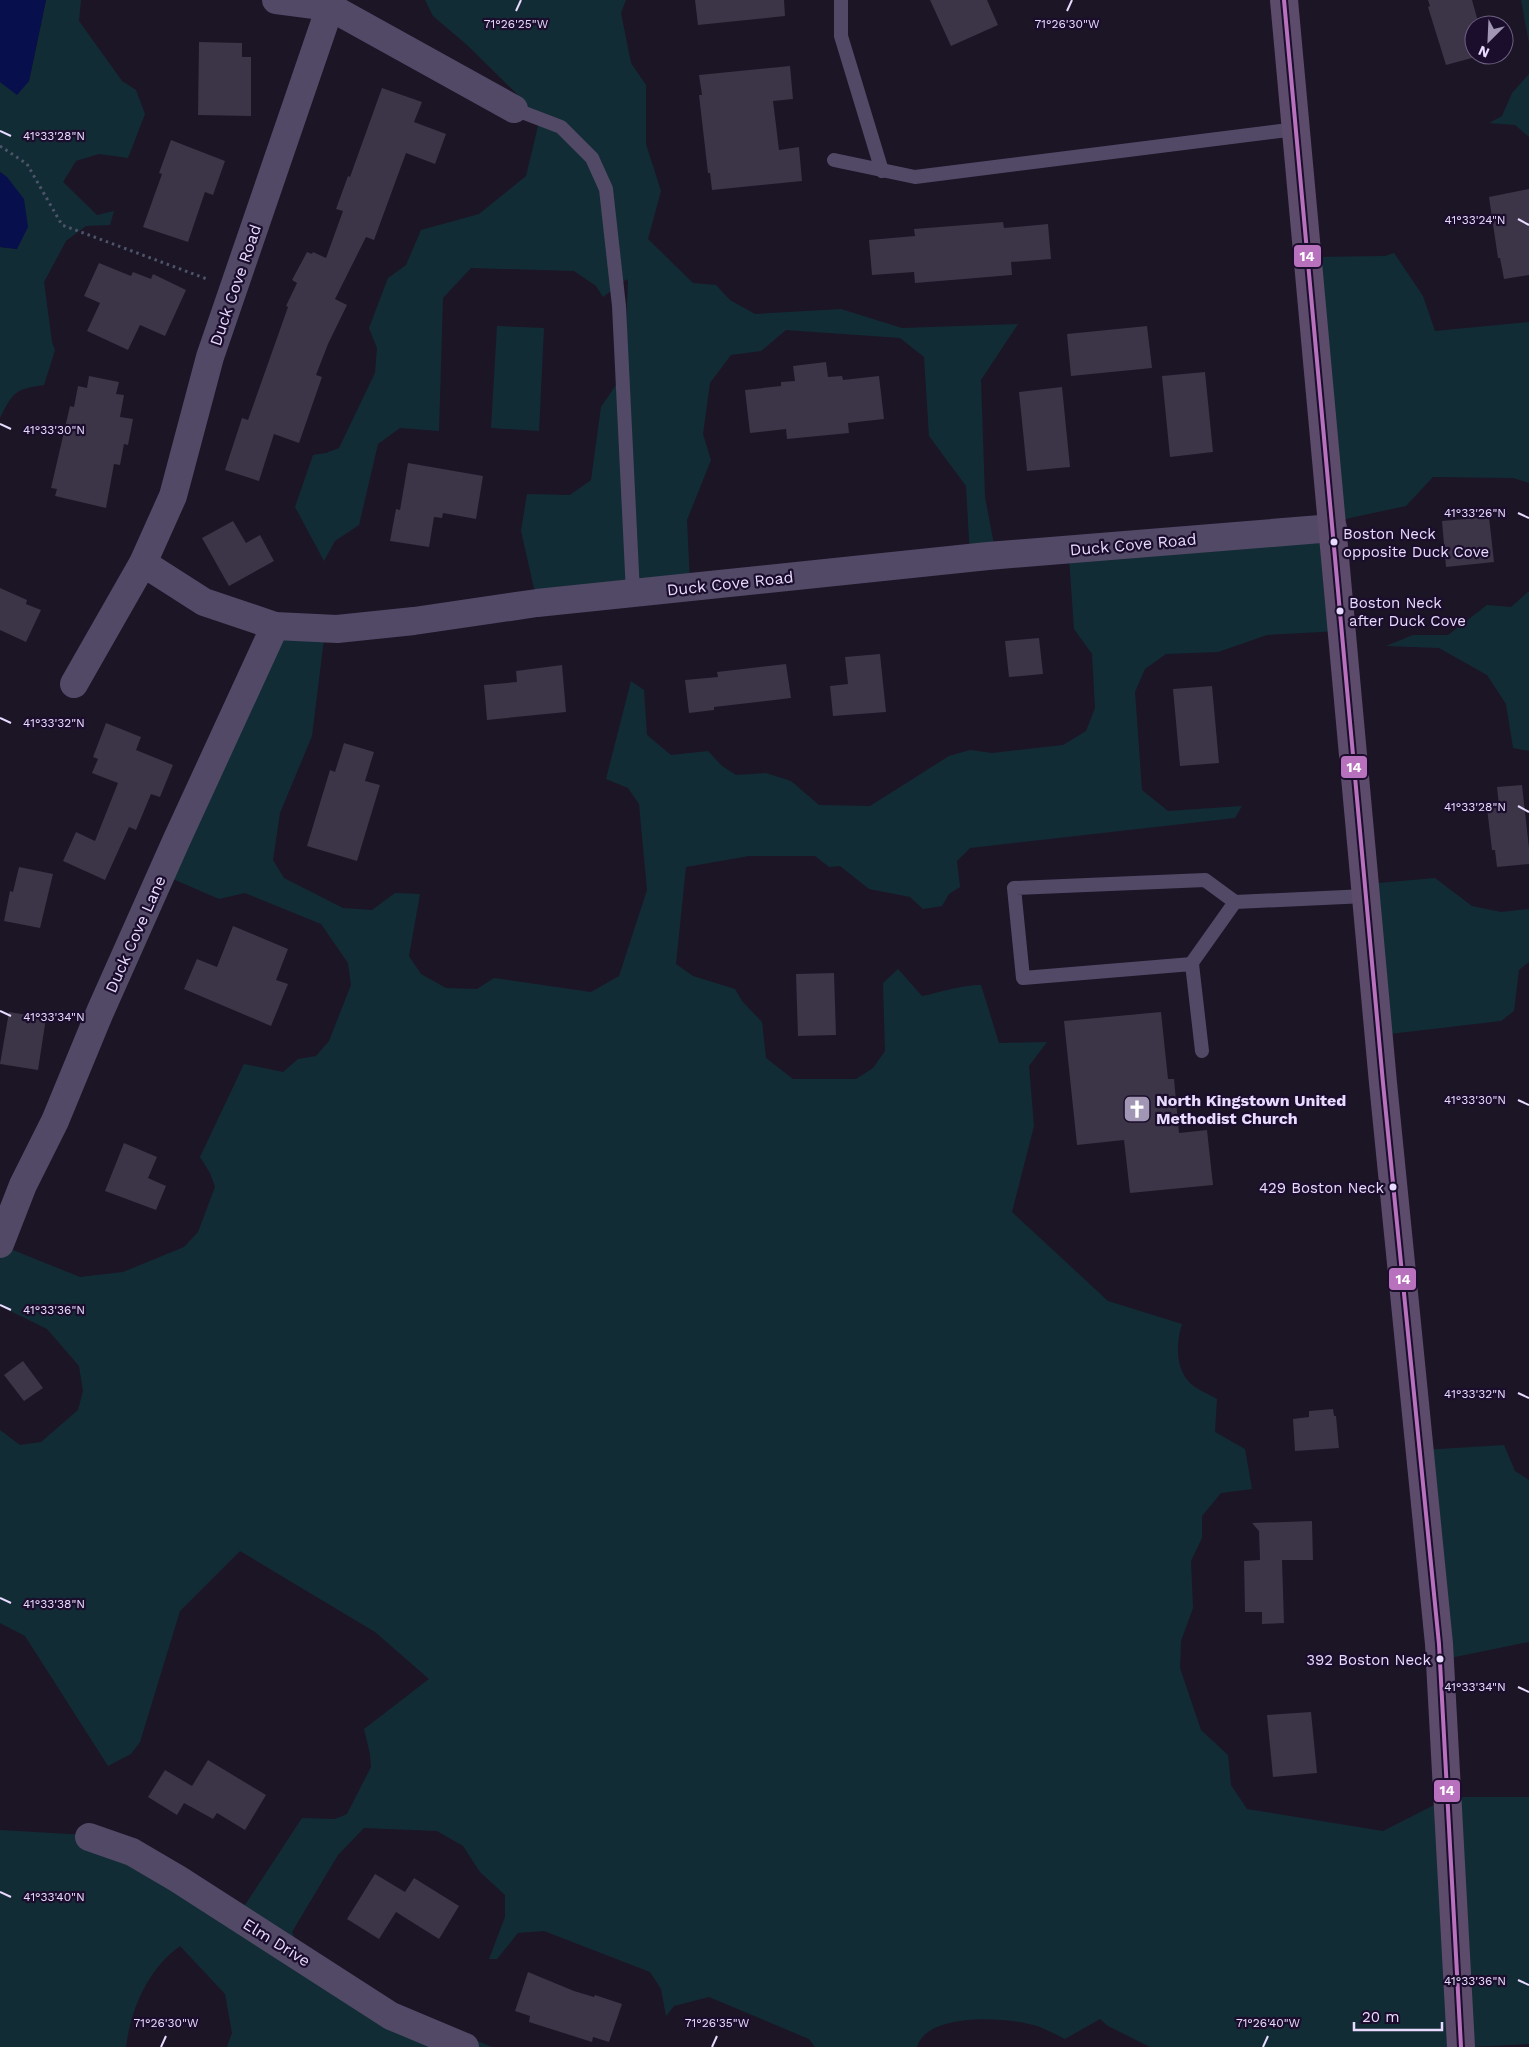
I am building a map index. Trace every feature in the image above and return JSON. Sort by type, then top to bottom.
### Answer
[{"type":"main road","points":[[1284,0],[1383,1083],[1439,1644],[1461,2047]]},
{"type":"street","points":[[276,0],[330,7],[514,109]]},
{"type":"street","name":"Duck Cove Road","points":[[74,684],[143,563],[173,496],[210,357],[330,7]]},
{"type":"street","name":"Duck Cove Road","points":[[143,563],[204,602],[275,626],[337,629],[414,621],[536,603],[988,556],[1333,528]]},
{"type":"street","name":"Duck Cove Lane","points":[[0,1244],[23,1185],[55,1120],[100,1012],[177,838],[275,626]]},
{"type":"street","name":"Elm Drive","points":[[89,1837],[132,1852],[178,1879],[391,2016],[465,2047]]},
{"type":"lane","points":[[841,0],[841,36],[882,171]]},
{"type":"lane","points":[[514,109],[561,127],[592,158],[606,189],[618,306],[633,593]]},
{"type":"lane","points":[[834,160],[915,177],[1296,129]]},
{"type":"lane","points":[[1191,964],[1023,978],[1014,888],[1205,880],[1235,902],[1366,896]]},
{"type":"lane","points":[[1202,1051],[1191,964],[1235,902]]},
{"type":"path","points":[[0,146],[27,164],[62,225],[233,289]]},
{"type":"shaded area","points":[[0,0],[46,0],[29,81],[17,95],[0,82]]},
{"type":"shaded area","points":[[46,0],[81,0],[79,21],[122,81],[136,90],[145,114],[128,158],[99,154],[76,161],[63,182],[97,215],[114,211],[110,225],[86,226],[66,241],[44,282],[52,342],[55,350],[44,385],[27,388],[16,393],[8,402],[0,418],[0,247],[17,249],[7,177],[0,172],[0,82],[17,94],[29,81]]},
{"type":"shaded area","points":[[425,0],[626,0],[621,13],[631,63],[646,85],[646,144],[661,191],[648,239],[693,283],[716,285],[730,300],[755,314],[841,309],[902,328],[1018,324],[981,380],[985,497],[995,550],[970,557],[966,486],[929,436],[924,357],[900,338],[786,330],[761,351],[731,355],[710,383],[703,434],[711,460],[687,520],[690,583],[538,606],[521,531],[527,494],[570,495],[591,480],[601,407],[624,373],[628,281],[627,279],[603,297],[596,286],[574,271],[471,268],[443,298],[439,431],[400,428],[378,444],[359,525],[335,541],[324,561],[295,507],[313,455],[339,448],[375,373],[377,348],[369,328],[388,278],[406,265],[421,230],[479,214],[526,176],[538,126],[525,102],[467,45],[433,16]]},
{"type":"shaded area","points":[[1521,0],[1529,0],[1529,43]]},
{"type":"shaded area","points":[[1529,74],[1529,137],[1515,125],[1489,123],[1502,116],[1512,93]]},
{"type":"shaded area","points":[[0,172],[7,177],[24,199],[28,227],[17,249],[0,247]]},
{"type":"shaded area","points":[[1394,253],[1423,296],[1435,331],[1529,322],[1529,483],[1513,478],[1433,477],[1406,506],[1336,521],[1314,257],[1385,256]]},
{"type":"shaded area","points":[[497,326],[544,328],[539,431],[491,428]]},
{"type":"shaded area","points":[[1321,532],[1339,631],[1267,635],[1218,652],[1166,654],[1145,669],[1135,692],[1142,790],[1168,811],[1242,806],[1235,818],[970,848],[957,861],[960,887],[949,894],[942,906],[923,909],[910,897],[869,889],[840,866],[829,867],[815,856],[749,856],[686,867],[676,964],[693,976],[735,989],[742,1001],[762,1022],[766,1058],[793,1079],[856,1079],[873,1068],[885,1051],[883,983],[898,969],[922,996],[959,987],[981,985],[999,1043],[1047,1042],[1029,1066],[1034,1126],[1012,1212],[1108,1301],[1182,1324],[1178,1355],[1185,1377],[1200,1390],[1217,1399],[1215,1432],[1245,1449],[1252,1489],[1221,1493],[1202,1516],[1202,1538],[1191,1561],[1193,1608],[1181,1641],[1180,1668],[1201,1730],[1228,1755],[1231,1785],[1247,1809],[1383,1831],[1446,1799],[1461,1797],[1529,1797],[1529,2044],[1471,2047],[1150,2047],[1108,2026],[1100,2019],[1065,2039],[1034,2025],[987,2019],[951,2023],[936,2028],[924,2036],[917,2047],[815,2047],[809,2039],[709,1997],[674,2006],[666,2016],[661,1989],[650,1972],[544,1931],[518,1933],[497,1959],[489,1959],[505,1917],[505,1895],[480,1872],[463,1846],[437,1831],[364,1828],[338,1855],[292,1932],[295,1939],[392,2005],[492,2047],[227,2047],[232,2033],[225,1994],[180,1946],[159,1966],[143,1991],[132,2018],[126,2047],[0,2047],[0,1830],[104,1836],[245,1905],[302,1818],[335,1819],[347,1814],[371,1767],[364,1729],[429,1679],[375,1632],[240,1551],[180,1611],[140,1742],[131,1754],[108,1766],[25,1636],[0,1623],[0,1430],[20,1445],[41,1442],[78,1410],[83,1391],[79,1366],[47,1329],[0,1306],[0,1253],[3,1246],[80,1277],[123,1272],[184,1247],[198,1232],[215,1187],[210,1173],[200,1157],[244,1064],[283,1072],[298,1059],[316,1056],[329,1041],[351,985],[348,963],[321,924],[245,893],[219,899],[166,876],[273,633],[324,639],[312,736],[280,813],[273,860],[284,878],[343,908],[372,910],[395,893],[420,894],[409,956],[421,974],[446,988],[477,989],[494,978],[591,992],[619,976],[647,890],[639,804],[628,788],[606,779],[631,681],[644,690],[647,735],[671,755],[708,751],[722,766],[736,775],[766,773],[791,781],[819,805],[870,806],[949,756],[970,750],[992,753],[1063,745],[1086,731],[1095,708],[1092,654],[1074,629],[1069,557]]},
{"type":"shaded area","points":[[1529,591],[1529,751],[1513,748],[1506,704],[1487,675],[1439,648],[1386,646],[1413,635],[1448,635],[1487,605],[1511,607]]},
{"type":"shaded area","points":[[1435,878],[1472,906],[1501,912],[1529,909],[1529,962],[1519,970],[1514,1011],[1501,1021],[1381,1035],[1367,884]]},
{"type":"shaded area","points":[[1504,1445],[1515,1471],[1529,1480],[1529,1642],[1445,1659],[1423,1450]]},
{"type":"building","points":[[695,0],[784,0],[785,16],[698,25]]},
{"type":"building","points":[[930,0],[987,0],[998,25],[951,46]]},
{"type":"building","points":[[1428,0],[1472,0],[1476,15],[1464,15],[1464,60],[1446,65],[1428,7],[1430,6]]},
{"type":"building","points":[[199,42],[242,43],[242,57],[251,57],[251,116],[198,115]]},
{"type":"building","points":[[790,66],[793,99],[773,101],[779,150],[799,147],[802,181],[712,190],[710,173],[708,173],[699,95],[702,95],[699,75]]},
{"type":"building","points":[[382,88],[422,102],[414,122],[446,134],[435,164],[406,153],[374,240],[366,237],[335,299],[347,305],[328,344],[316,375],[322,377],[299,443],[274,434],[259,481],[225,470],[242,418],[248,420],[288,307],[286,306],[297,283],[292,280],[307,252],[312,254],[313,252],[326,258],[343,211],[336,209],[348,176],[350,177]]},
{"type":"building","points":[[171,140],[225,161],[213,195],[205,192],[188,242],[143,227],[162,174],[159,173]]},
{"type":"building","points":[[1529,189],[1529,275],[1504,279],[1500,258],[1498,258],[1489,197]]},
{"type":"building","points":[[1003,222],[1004,228],[1048,224],[1051,259],[1011,262],[1012,275],[915,283],[914,272],[872,275],[869,240],[915,236],[914,229]]},
{"type":"building","points":[[99,263],[131,276],[133,272],[151,279],[153,274],[186,290],[165,336],[140,325],[128,350],[87,331],[100,303],[84,296]]},
{"type":"building","points":[[1147,326],[1152,368],[1071,376],[1067,334]]},
{"type":"building","points":[[826,362],[828,377],[842,376],[843,380],[879,376],[884,419],[848,423],[849,433],[787,439],[786,429],[750,433],[745,390],[781,386],[781,382],[795,381],[793,366]]},
{"type":"building","points":[[1205,372],[1213,452],[1170,457],[1162,376]]},
{"type":"building","points":[[89,376],[119,382],[116,394],[124,395],[120,417],[133,419],[128,445],[124,444],[120,465],[114,464],[106,508],[55,496],[57,489],[51,488],[70,406],[74,407],[78,386],[87,388]]},
{"type":"building","points":[[1062,387],[1070,467],[1027,471],[1019,392]]},
{"type":"building","points":[[408,463],[483,476],[476,519],[443,513],[442,518],[434,517],[429,547],[390,541],[396,509],[400,510]]},
{"type":"building","points":[[1489,517],[1494,562],[1446,567],[1442,521]]},
{"type":"building","points":[[233,521],[246,543],[260,535],[274,561],[229,586],[202,538]]},
{"type":"building","points":[[0,588],[27,600],[26,604],[41,610],[26,642],[0,630]]},
{"type":"building","points":[[1039,638],[1043,674],[1009,677],[1005,641]]},
{"type":"building","points":[[880,654],[886,712],[833,716],[830,686],[848,684],[845,657]]},
{"type":"building","points":[[786,664],[791,698],[714,707],[714,710],[689,713],[685,680],[718,677],[717,672]]},
{"type":"building","points":[[562,665],[566,712],[487,720],[484,685],[517,682],[516,671]]},
{"type":"building","points":[[1212,686],[1219,763],[1180,766],[1173,689]]},
{"type":"building","points":[[106,723],[141,737],[136,750],[173,765],[160,797],[151,794],[136,830],[129,827],[105,880],[63,861],[76,832],[95,841],[118,783],[92,773],[98,759],[93,757]]},
{"type":"building","points":[[344,743],[374,752],[365,781],[380,785],[357,861],[307,846],[330,770],[335,772]]},
{"type":"building","points":[[1522,785],[1529,864],[1497,867],[1495,850],[1492,850],[1487,808],[1499,806],[1497,787]]},
{"type":"building","points":[[19,867],[53,874],[40,928],[4,921],[10,891],[13,892]]},
{"type":"building","points":[[233,926],[288,949],[276,980],[288,984],[271,1026],[184,989],[197,959],[217,967]]},
{"type":"building","points":[[834,973],[836,1035],[798,1036],[796,974]]},
{"type":"building","points":[[9,1012],[46,1018],[38,1070],[0,1064]]},
{"type":"building","points":[[1161,1012],[1168,1079],[1174,1079],[1179,1133],[1207,1130],[1213,1185],[1130,1193],[1124,1140],[1077,1145],[1064,1021]]},
{"type":"building","points":[[124,1143],[157,1157],[148,1178],[166,1186],[156,1210],[105,1191]]},
{"type":"building","points":[[23,1361],[43,1388],[24,1401],[4,1375]]},
{"type":"building","points":[[1333,1409],[1334,1416],[1336,1416],[1339,1448],[1295,1451],[1293,1419],[1309,1417],[1309,1411]]},
{"type":"building","points":[[1312,1521],[1313,1560],[1282,1560],[1284,1623],[1262,1624],[1262,1612],[1245,1612],[1244,1561],[1260,1560],[1259,1531],[1252,1523]]},
{"type":"building","points":[[1311,1712],[1317,1773],[1273,1777],[1267,1715]]},
{"type":"building","points":[[208,1760],[266,1795],[245,1830],[217,1813],[213,1819],[184,1803],[177,1815],[148,1797],[165,1770],[192,1786]]},
{"type":"building","points":[[375,1874],[405,1892],[414,1878],[459,1906],[439,1939],[396,1912],[379,1939],[347,1919]]},
{"type":"building","points":[[528,1972],[574,1991],[594,1997],[595,1995],[622,2004],[609,2042],[593,2037],[592,2042],[529,2022],[530,2016],[515,2011]]},
{"type":"transit line","name":"14","points":[[1284,0],[1383,1083],[1439,1644],[1461,2047]]},
{"type":"place","name":"Boston Neck opposite Duck Cove","points":[[1334,542]]},
{"type":"place","name":"Boston Neck after Duck Cove","points":[[1340,611]]},
{"type":"place","name":"North Kingstown United Methodist Church","points":[[1137,1109]]},
{"type":"place","name":"429 Boston Neck","points":[[1393,1187]]},
{"type":"place","name":"392 Boston Neck","points":[[1440,1659]]}]
